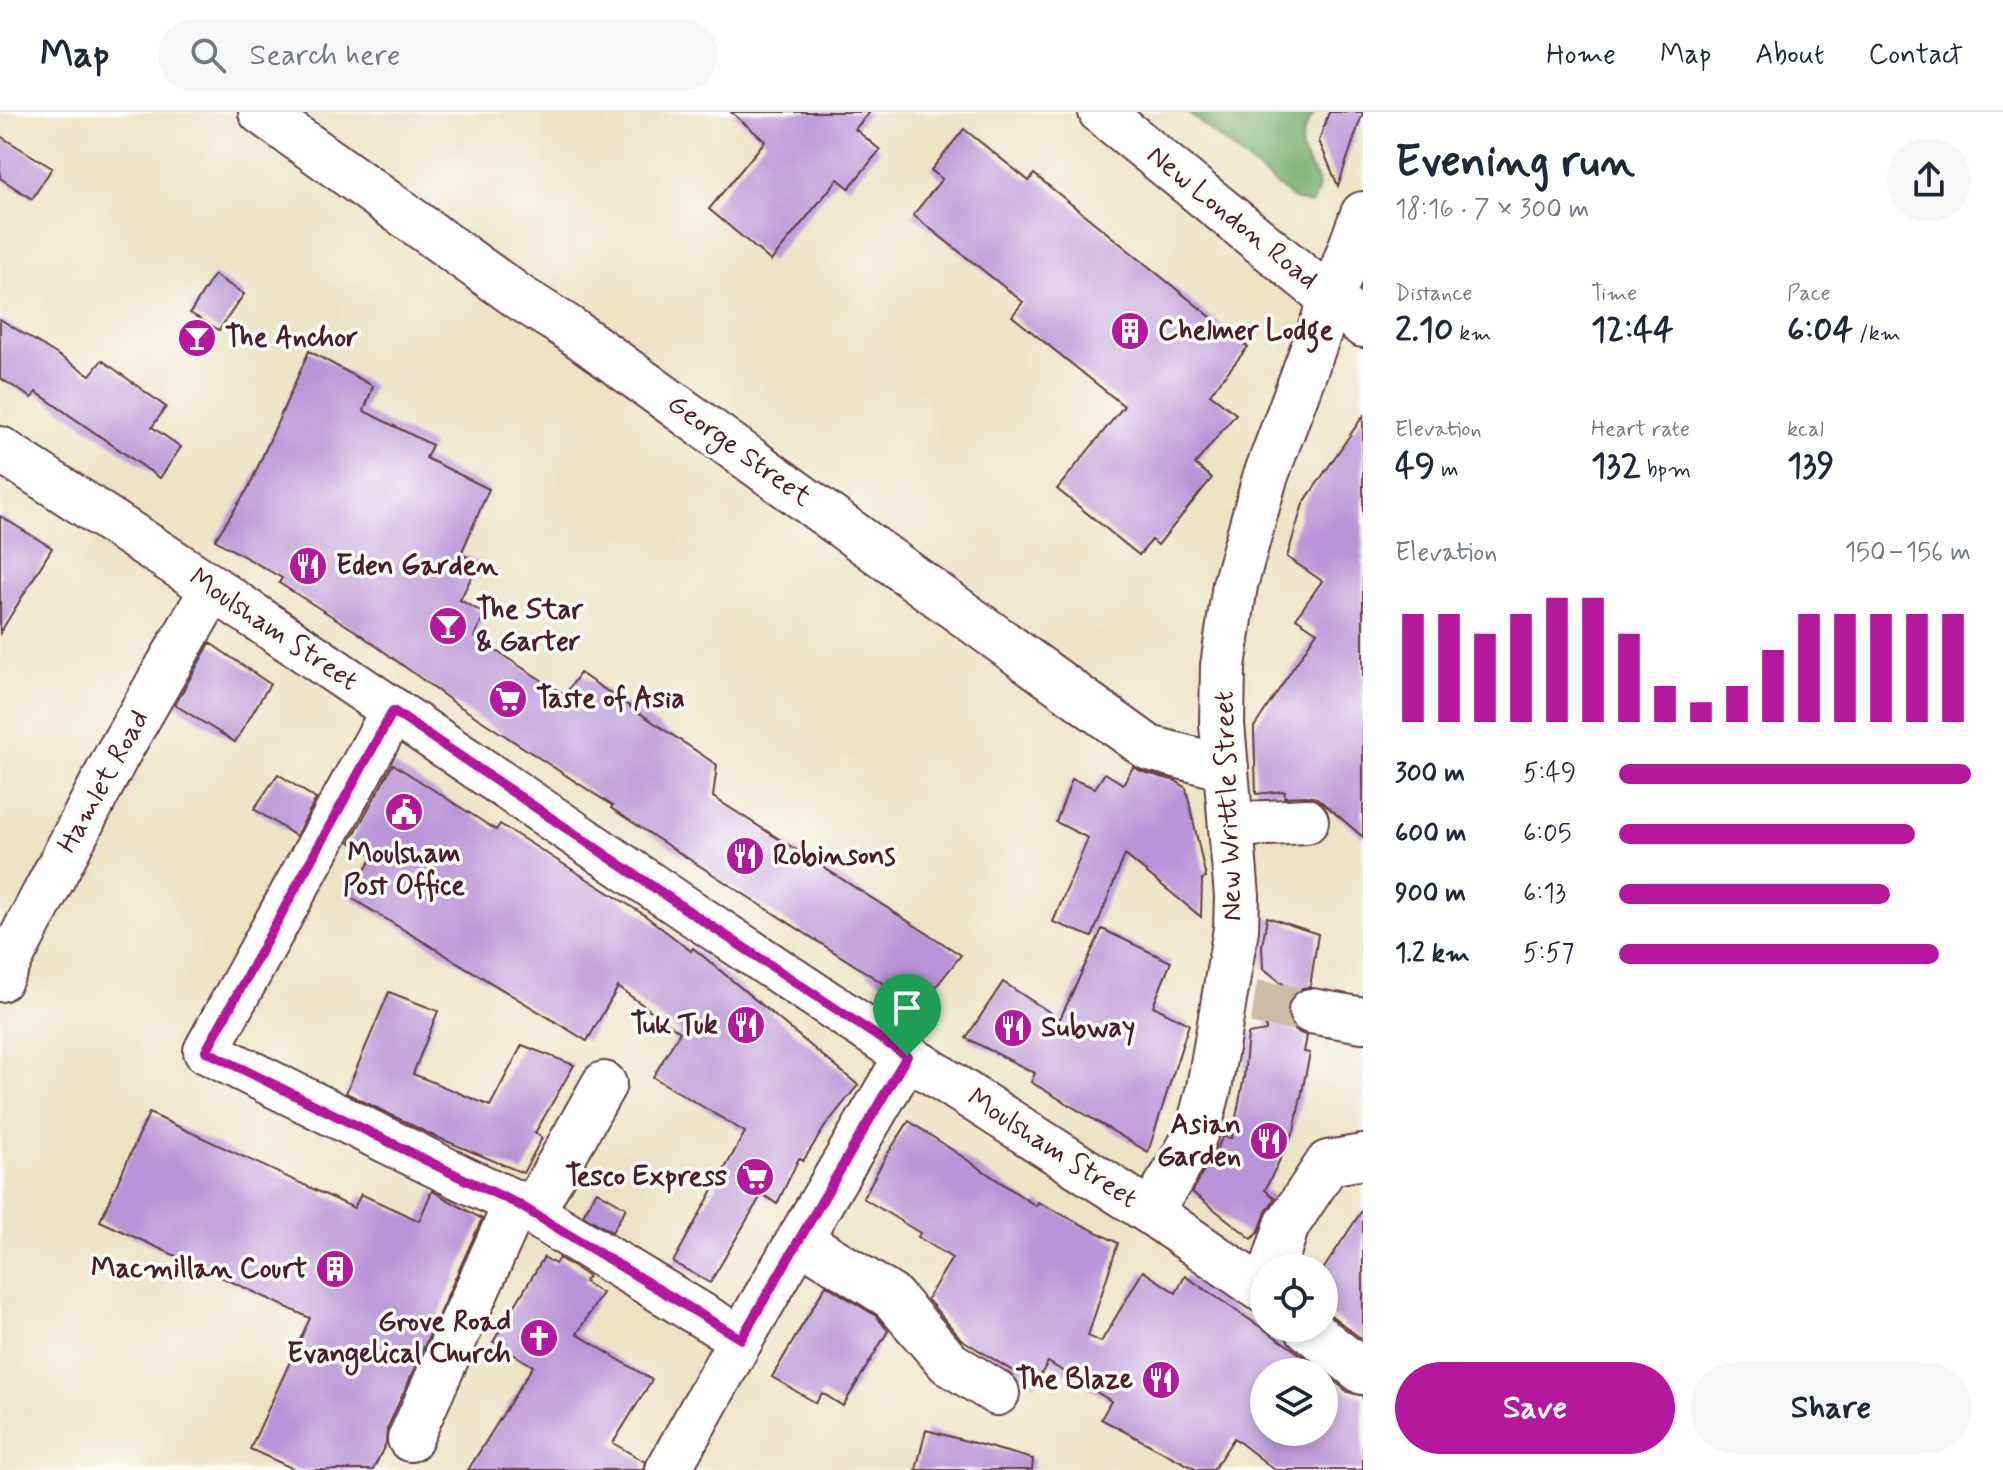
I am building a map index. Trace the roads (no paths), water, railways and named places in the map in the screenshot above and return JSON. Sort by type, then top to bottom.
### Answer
[{"type":"street","name":"George Street","points":[[261,112],[519,297],[567,327],[1149,748],[1226,768]]},
{"type":"street","name":"New London Road","points":[[1101,112],[1348,313]]},
{"type":"street","name":"New Writtle Street","points":[[1150,1212],[1191,1144],[1239,1000],[1237,896],[1222,724],[1223,666],[1235,585],[1265,478],[1348,313],[1363,214]]},
{"type":"street","name":"Moulsham Street","points":[[0,449],[213,588],[699,918],[1150,1212],[1250,1281]]},
{"type":"street","name":"Hamlet Road","points":[[0,979],[117,755],[213,588]]},
{"type":"street","points":[[393,711],[213,1038],[464,1179],[524,1207],[741,1339]]},
{"type":"street","points":[[1231,825],[1306,821]]},
{"type":"street","points":[[1311,1011],[1363,1020]]},
{"type":"street","points":[[668,1470],[907,1056]]},
{"type":"street","points":[[410,1439],[524,1207],[604,1084]]},
{"type":"street","points":[[1278,1254],[1287,1225],[1328,1163],[1363,1157]]},
{"type":"street","points":[[800,1240],[892,1297],[949,1363],[997,1393]]},
{"type":"street","points":[[1325,1342],[1363,1372]]},
{"type":"tunnel","points":[[1254,1002],[1311,1011]]},
{"type":"place","name":"Chelmer Lodge","points":[[1130,331]]},
{"type":"place","name":"The Anchor","points":[[197,338]]},
{"type":"place","name":"Eden Garden","points":[[308,566]]},
{"type":"place","name":"The Star & Garter","points":[[448,626]]},
{"type":"place","name":"Taste of Asia","points":[[508,699]]},
{"type":"place","name":"Moulsham Post Office","points":[[404,812]]},
{"type":"place","name":"Robinsons","points":[[745,856]]},
{"type":"place","name":"Tuk Tuk","points":[[746,1025]]},
{"type":"place","name":"Subway","points":[[1013,1028]]},
{"type":"place","name":"Asian Garden","points":[[1269,1141]]},
{"type":"place","name":"Tesco Express","points":[[755,1177]]},
{"type":"place","name":"Macmillan Court","points":[[335,1269]]},
{"type":"place","name":"Grove Road Evangelical Church","points":[[539,1338]]},
{"type":"place","name":"The Blaze","points":[[1161,1380]]}]
